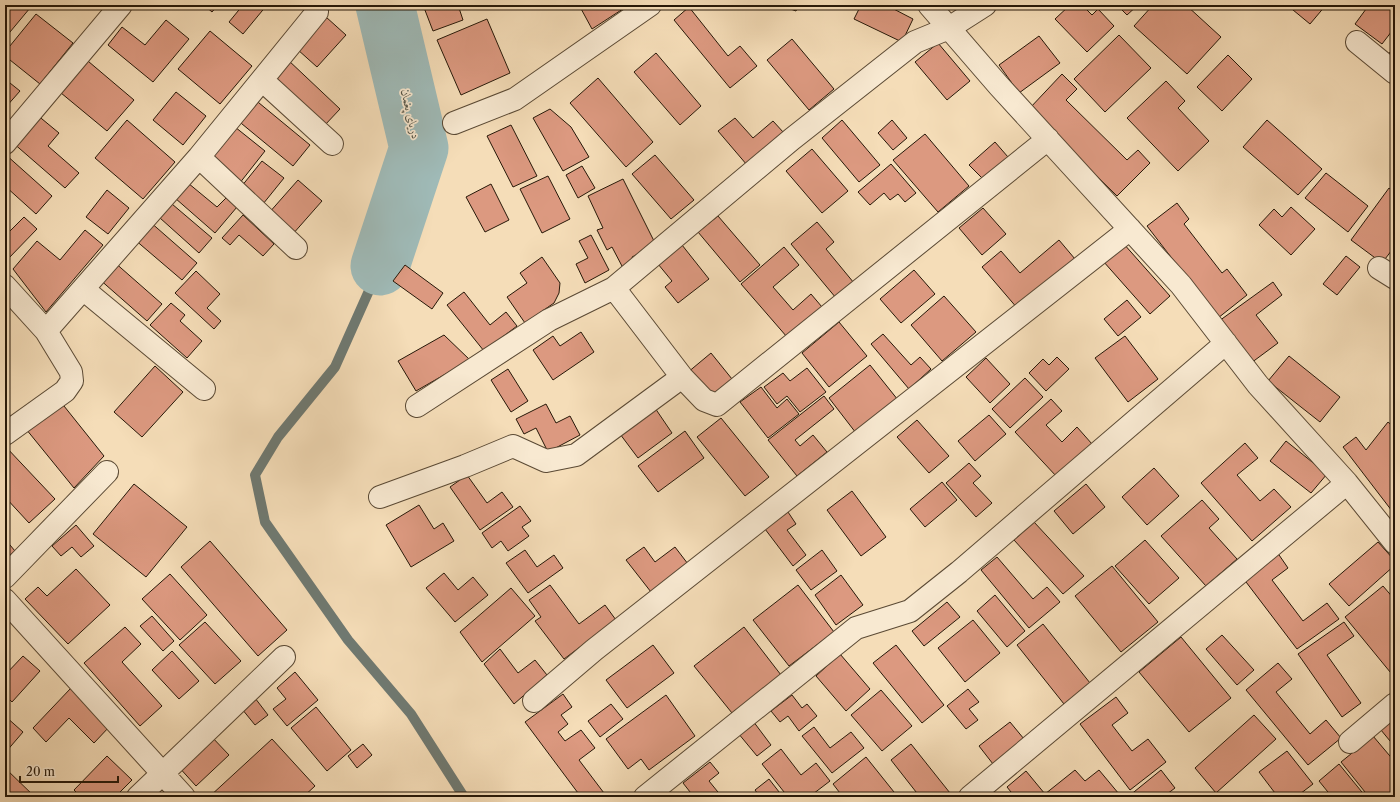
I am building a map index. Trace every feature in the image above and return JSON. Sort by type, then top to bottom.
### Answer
[{"type":"street","points":[[5,142],[121,5]]},
{"type":"street","points":[[454,123],[515,99],[650,5]]},
{"type":"street","points":[[929,5],[998,86],[1181,286],[1258,385],[1347,483],[1395,543]]},
{"type":"street","points":[[417,406],[549,320],[614,288],[792,139],[915,42],[950,28],[986,5]]},
{"type":"street","points":[[46,332],[199,157],[317,12]]},
{"type":"street","points":[[1357,42],[1395,73]]},
{"type":"street","points":[[262,80],[332,144]]},
{"type":"street","points":[[614,288],[682,377],[704,400],[717,405],[1048,140]]},
{"type":"street","points":[[199,157],[296,248]]},
{"type":"street","points":[[534,701],[594,650],[1130,229]]},
{"type":"street","points":[[5,286],[46,332],[71,372],[72,381],[65,391],[5,434]]},
{"type":"street","points":[[83,290],[204,389]]},
{"type":"street","points":[[645,797],[856,628],[910,611],[959,572],[1226,343]]},
{"type":"street","points":[[380,497],[465,466],[513,446],[546,461],[576,455],[682,377]]},
{"type":"street","points":[[5,578],[107,472]]},
{"type":"street","points":[[970,797],[992,790],[1347,483]]},
{"type":"street","points":[[5,600],[184,797]]},
{"type":"street","points":[[138,797],[284,657]]},
{"type":"street","points":[[1350,742],[1395,704]]},
{"type":"building","points":[[13,5],[26,5],[30,8],[5,38],[5,15]]},
{"type":"building","points":[[204,5],[218,5],[212,12]]},
{"type":"building","points":[[243,5],[267,5],[243,34],[229,22]]},
{"type":"building","points":[[423,5],[458,5],[463,20],[433,31]]},
{"type":"building","points":[[579,5],[629,5],[592,29]]},
{"type":"building","points":[[780,5],[799,5],[796,11]]},
{"type":"building","points":[[861,5],[886,5],[913,19],[902,42],[854,19]]},
{"type":"building","points":[[1070,5],[1082,5],[1092,15],[1098,9],[1114,26],[1087,52],[1055,19]]},
{"type":"building","points":[[1117,5],[1138,5],[1127,15]]},
{"type":"building","points":[[1153,5],[1186,5],[1221,37],[1187,74],[1134,26]]},
{"type":"building","points":[[1287,5],[1326,5],[1310,24]]},
{"type":"building","points":[[1369,5],[1395,5],[1395,27],[1382,44],[1355,24]]},
{"type":"building","points":[[689,7],[728,56],[740,46],[757,66],[730,88],[674,20]]},
{"type":"building","points":[[36,14],[73,43],[40,84],[5,56],[5,52]]},
{"type":"building","points":[[326,17],[346,35],[317,67],[297,49]]},
{"type":"building","points":[[487,19],[510,73],[461,95],[437,40]]},
{"type":"building","points":[[166,20],[189,39],[153,82],[108,45],[122,27],[145,45]]},
{"type":"building","points":[[210,31],[252,66],[220,104],[178,69]]},
{"type":"building","points":[[1119,35],[1151,68],[1105,112],[1074,79]]},
{"type":"building","points":[[1039,36],[1060,63],[1019,93],[999,65]]},
{"type":"building","points":[[792,39],[834,89],[809,110],[767,60]]},
{"type":"building","points":[[938,43],[970,81],[947,100],[915,62]]},
{"type":"building","points":[[1395,46],[1395,61],[1387,56]]},
{"type":"building","points":[[656,53],[701,106],[680,125],[634,72]]},
{"type":"building","points":[[1228,55],[1252,79],[1222,111],[1197,87]]},
{"type":"building","points":[[82,56],[134,100],[107,131],[55,88]]},
{"type":"building","points":[[287,59],[340,109],[324,126],[271,76]]},
{"type":"building","points":[[1062,74],[1077,89],[1066,100],[1127,160],[1138,150],[1150,163],[1117,196],[1029,109]]},
{"type":"building","points":[[598,78],[653,142],[626,167],[570,103]]},
{"type":"building","points":[[5,79],[20,91],[5,108]]},
{"type":"building","points":[[1166,81],[1185,101],[1178,108],[1209,141],[1178,171],[1127,118]]},
{"type":"building","points":[[176,92],[206,116],[183,145],[153,120]]},
{"type":"building","points":[[253,98],[310,145],[293,166],[236,119]]},
{"type":"building","points":[[550,109],[571,127],[589,157],[563,171],[533,118]]},
{"type":"building","points":[[36,114],[59,133],[48,146],[79,173],[65,188],[12,142]]},
{"type":"building","points":[[735,118],[753,138],[773,121],[784,133],[747,165],[718,131]]},
{"type":"building","points":[[127,120],[175,162],[143,199],[95,158]]},
{"type":"building","points":[[842,120],[880,165],[859,182],[822,138]]},
{"type":"building","points":[[892,120],[907,138],[893,150],[878,133]]},
{"type":"building","points":[[1267,120],[1322,169],[1298,195],[1243,147]]},
{"type":"building","points":[[511,125],[537,176],[513,187],[487,136]]},
{"type":"building","points":[[235,127],[265,151],[239,184],[211,157]]},
{"type":"building","points":[[925,134],[969,186],[938,212],[893,160]]},
{"type":"building","points":[[995,142],[1008,157],[983,179],[969,165]]},
{"type":"building","points":[[812,149],[848,191],[822,213],[786,171]]},
{"type":"building","points":[[5,154],[52,196],[36,214],[5,186]]},
{"type":"building","points":[[655,155],[694,200],[671,219],[632,174]]},
{"type":"building","points":[[262,161],[284,178],[263,204],[241,187]]},
{"type":"building","points":[[891,164],[916,193],[905,202],[898,194],[890,200],[884,193],[870,205],[858,192]]},
{"type":"building","points":[[582,166],[595,188],[578,198],[566,175]]},
{"type":"building","points":[[1326,173],[1368,206],[1348,232],[1305,198]]},
{"type":"building","points":[[548,176],[570,219],[542,233],[520,189]]},
{"type":"building","points":[[623,179],[656,245],[632,257],[634,263],[623,268],[612,247],[607,250],[597,230],[603,228],[588,196]]},
{"type":"building","points":[[298,180],[322,201],[292,235],[268,214]]},
{"type":"building","points":[[188,183],[217,207],[226,198],[237,207],[215,233],[175,198]]},
{"type":"building","points":[[491,184],[509,220],[485,232],[466,197]]},
{"type":"building","points":[[1389,188],[1395,193],[1395,246],[1382,263],[1351,240]]},
{"type":"building","points":[[107,190],[129,208],[108,234],[86,217]]},
{"type":"building","points":[[1177,203],[1189,219],[1184,224],[1222,273],[1227,269],[1247,295],[1218,318],[1147,226]]},
{"type":"building","points":[[172,204],[212,238],[199,253],[160,218]]},
{"type":"building","points":[[1291,207],[1315,229],[1291,255],[1259,225],[1274,209],[1282,217]]},
{"type":"building","points":[[983,208],[1006,234],[982,255],[959,228]]},
{"type":"building","points":[[243,215],[274,244],[263,256],[239,235],[230,245],[222,238]]},
{"type":"building","points":[[718,216],[760,265],[740,282],[698,232]]},
{"type":"building","points":[[24,217],[37,229],[8,259],[5,256],[5,227],[9,232]]},
{"type":"building","points":[[149,221],[197,263],[182,280],[134,239]]},
{"type":"building","points":[[817,222],[834,242],[826,249],[854,283],[836,298],[791,244]]},
{"type":"building","points":[[85,230],[103,245],[46,312],[13,269],[37,241],[60,260]]},
{"type":"building","points":[[591,235],[609,270],[585,283],[576,264],[588,258],[579,241]]},
{"type":"building","points":[[1059,240],[1075,259],[1018,309],[982,267],[1001,251],[1020,273]]},
{"type":"building","points":[[1123,243],[1170,296],[1150,314],[1103,261]]},
{"type":"building","points":[[682,245],[709,279],[678,303],[665,287],[672,281],[658,264]]},
{"type":"building","points":[[784,247],[799,265],[773,287],[793,310],[811,294],[822,307],[787,337],[741,284]]},
{"type":"building","points":[[1346,256],[1360,267],[1337,295],[1323,284]]},
{"type":"building","points":[[542,257],[560,283],[559,293],[554,303],[525,323],[507,297],[527,283],[520,273]]},
{"type":"building","points":[[113,261],[162,304],[147,321],[98,278]]},
{"type":"building","points":[[405,265],[443,293],[432,309],[393,281]]},
{"type":"building","points":[[914,270],[935,294],[901,323],[880,299]]},
{"type":"building","points":[[196,271],[220,294],[207,308],[221,321],[214,329],[175,293]]},
{"type":"building","points":[[1273,282],[1282,295],[1256,315],[1278,343],[1251,363],[1219,321]]},
{"type":"building","points":[[464,292],[490,325],[506,312],[517,326],[484,351],[447,305]]},
{"type":"building","points":[[944,296],[976,332],[942,361],[911,325]]},
{"type":"building","points":[[1127,300],[1141,317],[1118,336],[1104,319]]},
{"type":"building","points":[[171,303],[185,315],[180,321],[202,341],[187,358],[150,325]]},
{"type":"building","points":[[839,322],[867,356],[829,387],[802,353]]},
{"type":"building","points":[[581,332],[594,352],[553,380],[533,350],[553,336],[560,346]]},
{"type":"building","points":[[883,334],[911,365],[920,357],[931,369],[909,389],[871,344]]},
{"type":"building","points":[[444,335],[470,360],[416,391],[398,361]]},
{"type":"building","points":[[1125,336],[1158,379],[1128,402],[1095,358]]},
{"type":"building","points":[[711,353],[732,379],[708,398],[687,373]]},
{"type":"building","points":[[1289,356],[1340,397],[1320,422],[1268,381]]},
{"type":"building","points":[[1057,357],[1069,369],[1046,391],[1029,373],[1043,359],[1049,365]]},
{"type":"building","points":[[986,358],[1010,384],[990,403],[966,377]]},
{"type":"building","points":[[870,365],[898,400],[856,433],[829,398]]},
{"type":"building","points":[[155,366],[183,392],[142,437],[114,412]]},
{"type":"building","points":[[807,368],[826,392],[800,412],[787,396],[777,404],[764,387],[783,373],[790,381]]},
{"type":"building","points":[[508,369],[528,401],[511,412],[491,380]]},
{"type":"building","points":[[1025,378],[1043,397],[1010,428],[992,409]]},
{"type":"building","points":[[761,387],[777,408],[787,399],[799,414],[768,438],[740,402]]},
{"type":"building","points":[[824,396],[834,409],[795,440],[800,446],[813,435],[827,452],[797,476],[768,440]]},
{"type":"building","points":[[1051,399],[1062,411],[1046,425],[1062,442],[1077,427],[1092,444],[1057,477],[1015,432]]},
{"type":"building","points":[[60,401],[104,456],[74,488],[26,429]]},
{"type":"building","points":[[546,404],[556,423],[570,416],[580,435],[548,452],[536,428],[524,434],[516,419]]},
{"type":"building","points":[[655,408],[672,433],[638,458],[620,434]]},
{"type":"building","points":[[989,415],[1006,434],[975,461],[958,441]]},
{"type":"building","points":[[721,418],[769,477],[745,496],[697,437]]},
{"type":"building","points":[[917,420],[949,456],[929,473],[897,437]]},
{"type":"building","points":[[1388,422],[1395,428],[1395,449],[1392,453],[1395,456],[1395,508],[1392,511],[1343,447],[1356,437],[1366,450]]},
{"type":"building","points":[[685,431],[704,458],[658,492],[638,466]]},
{"type":"building","points":[[1286,441],[1327,474],[1311,493],[1270,461]]},
{"type":"building","points":[[1245,443],[1258,458],[1237,475],[1260,501],[1274,489],[1291,507],[1252,541],[1201,483]]},
{"type":"building","points":[[5,446],[55,499],[29,523],[5,497]]},
{"type":"building","points":[[969,463],[981,476],[973,483],[992,503],[976,517],[946,483]]},
{"type":"building","points":[[1154,468],[1179,496],[1147,525],[1122,497]]},
{"type":"building","points":[[467,475],[487,503],[502,492],[513,507],[480,530],[450,487]]},
{"type":"building","points":[[942,482],[957,500],[925,527],[910,509]]},
{"type":"building","points":[[134,484],[187,527],[146,577],[93,534]]},
{"type":"building","points":[[1086,484],[1105,507],[1073,534],[1054,511]]},
{"type":"building","points":[[852,491],[886,537],[861,556],[827,510]]},
{"type":"building","points":[[1202,500],[1219,519],[1209,528],[1237,559],[1206,586],[1161,536]]},
{"type":"building","points":[[419,505],[434,529],[443,523],[454,541],[411,567],[386,525]]},
{"type":"building","points":[[520,506],[531,521],[522,527],[529,536],[508,551],[501,541],[492,548],[482,533]]},
{"type":"building","points":[[788,512],[796,524],[787,530],[806,555],[793,566],[765,529]]},
{"type":"building","points":[[1034,522],[1084,576],[1063,594],[1014,540]]},
{"type":"building","points":[[76,525],[94,546],[81,557],[72,547],[61,556],[52,546]]},
{"type":"building","points":[[5,539],[15,551],[5,560]]},
{"type":"building","points":[[1145,540],[1179,578],[1149,604],[1115,566]]},
{"type":"building","points":[[210,541],[287,630],[258,656],[181,567]]},
{"type":"building","points":[[1378,542],[1395,561],[1395,565],[1349,606],[1329,584]]},
{"type":"building","points":[[644,547],[655,562],[675,547],[688,564],[651,592],[626,560]]},
{"type":"building","points":[[525,550],[537,567],[554,555],[563,568],[528,593],[506,563]]},
{"type":"building","points":[[822,550],[837,571],[811,590],[796,570]]},
{"type":"building","points":[[1277,552],[1288,568],[1272,580],[1303,621],[1327,603],[1339,619],[1297,649],[1243,578]]},
{"type":"building","points":[[997,557],[1033,599],[1047,587],[1060,602],[1029,628],[981,570]]},
{"type":"building","points":[[1112,566],[1158,622],[1121,652],[1075,596]]},
{"type":"building","points":[[76,569],[110,605],[68,644],[25,599],[38,587],[47,596]]},
{"type":"building","points":[[444,573],[458,590],[473,577],[488,595],[455,622],[426,588]]},
{"type":"building","points":[[170,574],[207,615],[180,640],[142,599]]},
{"type":"building","points":[[841,575],[863,605],[836,625],[815,595]]},
{"type":"building","points":[[550,585],[579,624],[605,605],[616,620],[564,659],[535,621],[541,617],[529,600]]},
{"type":"building","points":[[798,585],[834,632],[789,666],[753,620]]},
{"type":"building","points":[[1383,586],[1395,600],[1395,678],[1345,617]]},
{"type":"building","points":[[511,588],[535,616],[482,662],[460,632]]},
{"type":"building","points":[[995,595],[1025,631],[1007,647],[977,611]]},
{"type":"building","points":[[947,602],[960,617],[924,646],[912,631]]},
{"type":"building","points":[[152,616],[174,641],[163,651],[140,626]]},
{"type":"building","points":[[973,620],[1000,653],[965,682],[938,648]]},
{"type":"building","points":[[205,622],[241,661],[215,684],[179,645]]},
{"type":"building","points":[[1344,622],[1354,636],[1327,655],[1361,703],[1342,717],[1298,654]]},
{"type":"building","points":[[1043,624],[1090,683],[1064,704],[1017,645]]},
{"type":"building","points":[[125,627],[141,644],[122,662],[162,706],[140,726],[84,663]]},
{"type":"building","points":[[744,627],[781,675],[732,713],[694,666]]},
{"type":"building","points":[[1222,635],[1254,670],[1237,685],[1206,649]]},
{"type":"building","points":[[1181,637],[1231,698],[1189,732],[1139,672]]},
{"type":"building","points":[[653,645],[674,673],[627,708],[606,680]]},
{"type":"building","points":[[896,645],[944,705],[922,723],[873,663]]},
{"type":"building","points":[[500,649],[518,673],[535,660],[547,675],[514,704],[484,664]]},
{"type":"building","points":[[172,651],[199,681],[179,699],[152,670]]},
{"type":"building","points":[[840,654],[870,689],[846,711],[816,676]]},
{"type":"building","points":[[23,656],[40,671],[12,702],[5,695],[5,675]]},
{"type":"building","points":[[1278,663],[1292,679],[1276,692],[1310,734],[1326,720],[1341,738],[1308,765],[1246,690]]},
{"type":"building","points":[[295,672],[318,700],[287,726],[273,709],[286,699],[277,688]]},
{"type":"building","points":[[71,688],[110,726],[94,743],[69,718],[46,742],[33,728]]},
{"type":"building","points":[[968,689],[979,702],[969,709],[978,720],[966,729],[947,706]]},
{"type":"building","points":[[881,690],[912,726],[882,751],[851,715]]},
{"type":"building","points":[[563,694],[572,707],[561,715],[568,724],[558,732],[565,741],[581,730],[595,748],[579,760],[607,797],[581,797],[525,722]]},
{"type":"building","points":[[666,695],[695,736],[649,770],[641,759],[628,769],[606,739]]},
{"type":"building","points":[[792,695],[802,708],[807,704],[817,716],[799,731],[788,716],[780,722],[771,711]]},
{"type":"building","points":[[1116,697],[1128,713],[1112,725],[1132,751],[1148,739],[1166,762],[1130,790],[1080,724]]},
{"type":"building","points":[[255,698],[268,715],[255,725],[242,709]]},
{"type":"building","points":[[611,704],[623,719],[600,737],[588,721]]},
{"type":"building","points":[[316,707],[351,750],[327,771],[291,728]]},
{"type":"building","points":[[1395,709],[1395,747],[1376,724]]},
{"type":"building","points":[[1254,715],[1276,739],[1216,793],[1195,768]]},
{"type":"building","points":[[5,716],[23,732],[5,753]]},
{"type":"building","points":[[753,721],[771,745],[757,756],[738,733]]},
{"type":"building","points":[[1010,722],[1024,739],[993,764],[979,746]]},
{"type":"building","points":[[814,727],[830,748],[851,732],[864,748],[832,773],[802,736]]},
{"type":"building","points":[[210,735],[229,755],[196,786],[177,765]]},
{"type":"building","points":[[1373,736],[1395,762],[1395,797],[1369,797],[1341,762]]},
{"type":"building","points":[[272,739],[315,786],[303,797],[209,797]]},
{"type":"building","points":[[363,744],[372,755],[357,768],[348,756]]},
{"type":"building","points":[[911,744],[950,793],[945,797],[920,797],[891,760]]},
{"type":"building","points":[[781,749],[801,775],[816,763],[830,781],[809,797],[788,797],[762,764]]},
{"type":"building","points":[[1287,751],[1313,784],[1296,797],[1278,797],[1259,772]]},
{"type":"building","points":[[107,756],[132,780],[115,797],[81,797],[74,790]]},
{"type":"building","points":[[866,757],[898,797],[843,797],[833,784]]},
{"type":"building","points":[[710,762],[719,773],[709,781],[722,797],[694,797],[683,783]]},
{"type":"building","points":[[1339,764],[1366,797],[1332,797],[1319,781]]},
{"type":"building","points":[[5,768],[35,797],[5,797]]},
{"type":"building","points":[[1075,770],[1085,781],[1099,770],[1119,794],[1115,797],[1015,797],[1007,787],[1026,771],[1045,794]]},
{"type":"building","points":[[1161,770],[1175,788],[1163,797],[1129,796]]},
{"type":"building","points":[[769,779],[783,797],[760,797],[755,790]]},
{"type":"waterway","name":"دریای پغمان","points":[[380,266],[419,148],[385,5]]},
{"type":"waterway","points":[[380,266],[335,367],[278,437],[255,475],[265,522],[348,640],[411,714],[464,797]]}]
